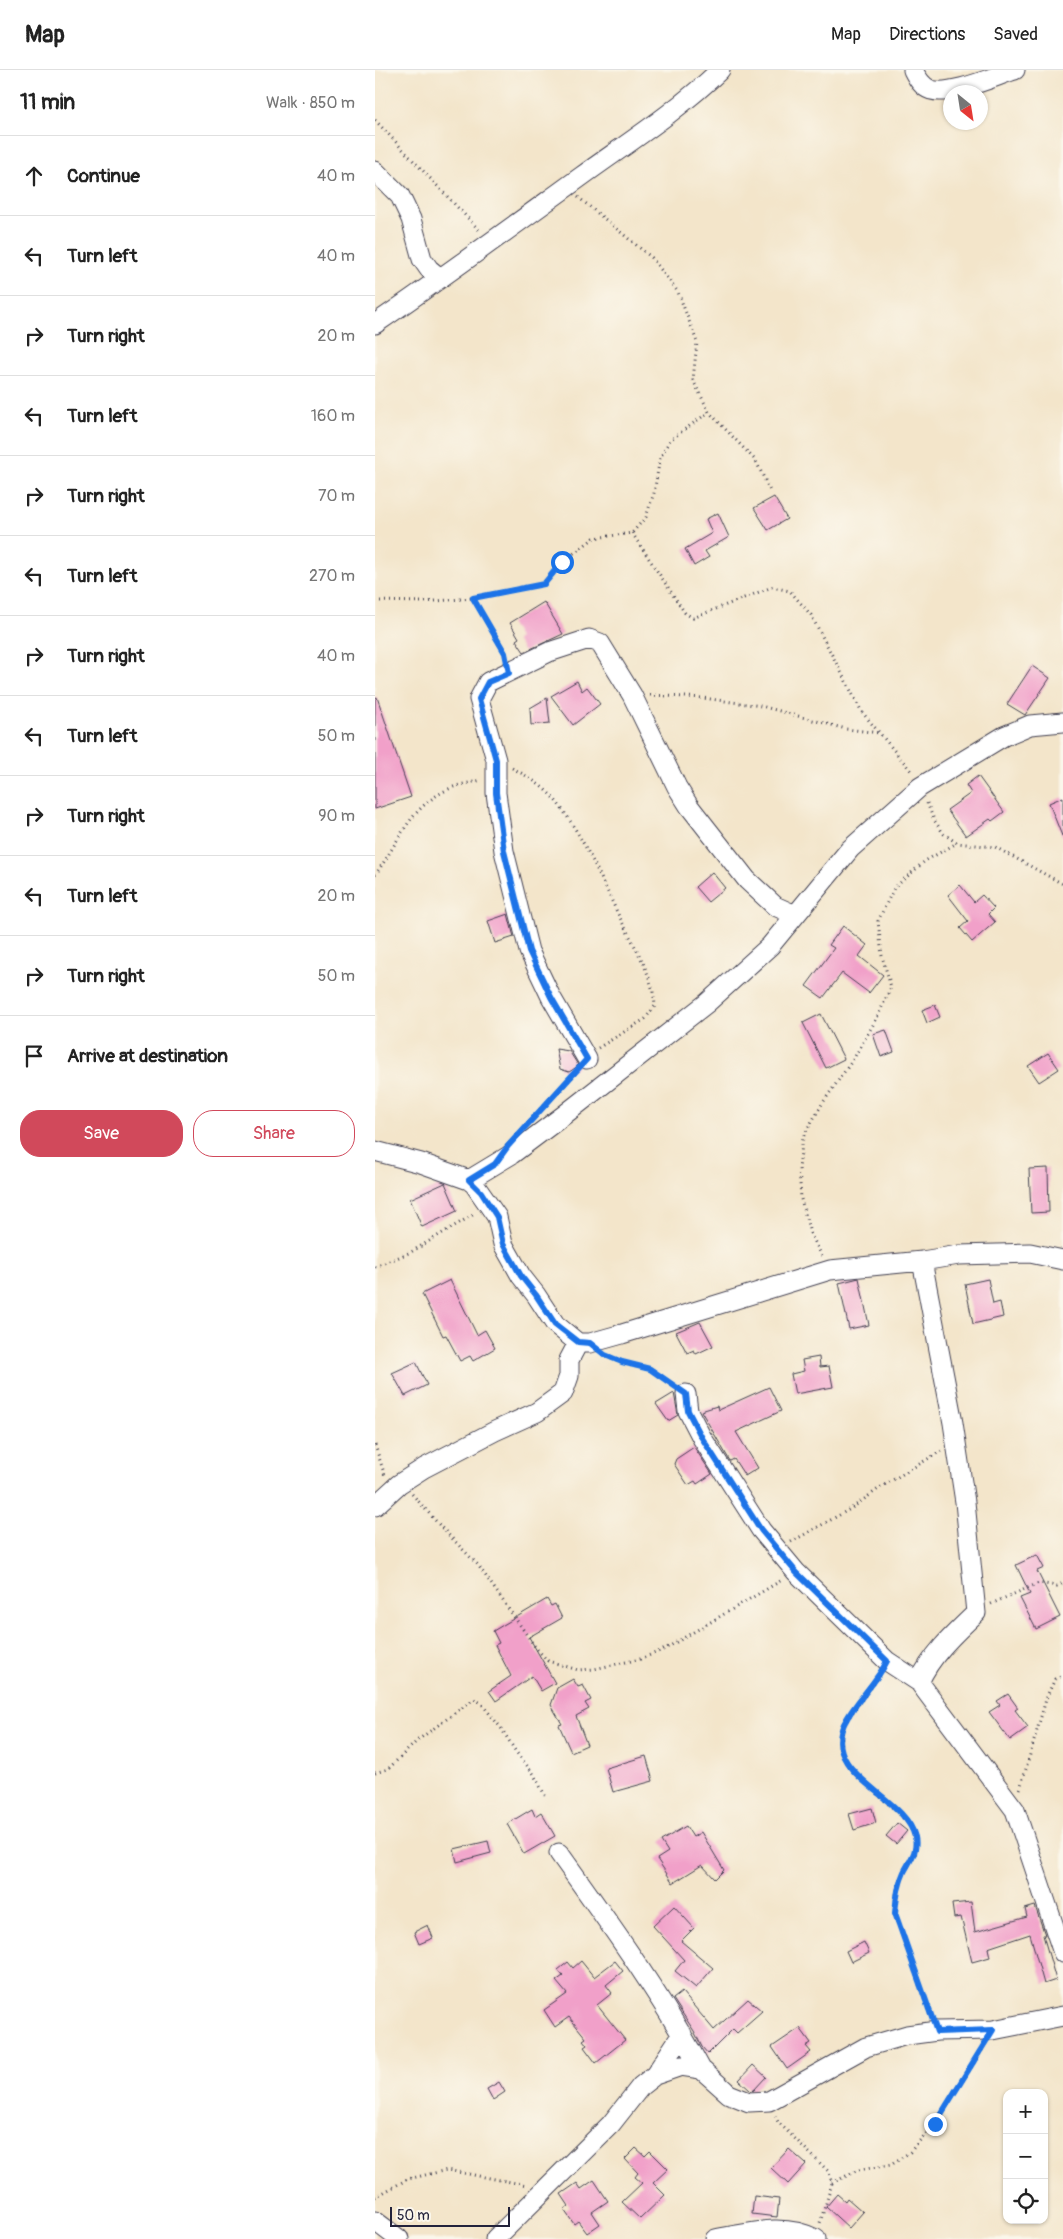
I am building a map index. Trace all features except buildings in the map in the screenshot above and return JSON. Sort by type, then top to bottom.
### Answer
[{"type":"street","points":[[375,324],[491,243],[699,91],[720,70]]},
{"type":"street","points":[[913,70],[919,82],[931,90],[946,91],[1015,70]]},
{"type":"street","points":[[375,171],[400,196],[411,219],[422,258],[429,269],[440,278]]},
{"type":"street","points":[[587,1059],[551,997],[529,951],[504,851],[496,793],[496,768],[479,699],[488,682],[549,652],[589,640],[600,643],[632,694],[677,787],[689,806],[747,880],[775,906],[795,915]]},
{"type":"street","points":[[469,1180],[512,1154],[707,1002],[770,946],[850,849],[920,787],[1004,736],[1030,725],[1063,722]]},
{"type":"street","points":[[375,1151],[421,1163],[469,1180],[481,1192],[497,1217],[503,1244],[521,1276],[555,1324],[584,1343]]},
{"type":"street","points":[[375,1506],[401,1483],[495,1430],[537,1412],[563,1393],[569,1376],[569,1360],[584,1343],[830,1270],[922,1261],[959,1255],[1030,1254],[1063,1260]]},
{"type":"street","points":[[919,1682],[926,1668],[946,1642],[976,1613],[965,1502],[922,1261]]},
{"type":"street","points":[[686,1394],[688,1411],[702,1438],[739,1498],[796,1572],[887,1661],[919,1682],[1015,1810],[1063,1953]]},
{"type":"street","points":[[559,1853],[625,1944],[682,2034],[701,2069],[729,2094],[749,2102],[769,2101],[866,2047],[907,2035],[993,2030],[1063,2016]]},
{"type":"street","points":[[495,2239],[611,2124],[641,2086],[655,2074],[682,2034]]},
{"type":"street","points":[[655,2074],[681,2066],[701,2069]]},
{"type":"street","points":[[375,2221],[399,2239]]},
{"type":"street","points":[[715,2239],[773,2229],[818,2235]]},
{"type":"path","points":[[375,120],[491,243]]},
{"type":"path","points":[[566,187],[652,258],[679,292],[697,342],[693,380],[709,412],[756,461],[770,491]]},
{"type":"path","points":[[375,601],[424,602],[473,598],[544,584],[562,562],[594,538],[632,533],[645,517],[654,493],[660,458],[670,440],[709,412]]},
{"type":"path","points":[[632,533],[679,606],[693,618],[772,587],[790,591],[811,615],[862,712],[909,766],[934,820],[944,834],[957,843],[995,848],[1063,884]]},
{"type":"path","points":[[473,598],[505,653],[509,673]]},
{"type":"path","points":[[632,694],[703,698],[761,706],[846,729],[881,733]]},
{"type":"path","points":[[375,875],[390,856],[416,812],[427,801],[496,768],[537,781],[562,808],[585,846],[640,959],[654,994],[655,1006],[645,1019],[595,1049],[534,1117]]},
{"type":"path","points":[[830,1270],[810,1233],[801,1199],[799,1168],[803,1138],[877,1018],[891,987],[882,956],[878,921],[894,888],[925,861],[957,843]]},
{"type":"path","points":[[375,1267],[411,1252],[489,1205]]},
{"type":"path","points":[[584,1343],[622,1362],[650,1369],[686,1394]]},
{"type":"path","points":[[375,1445],[386,1480],[401,1483],[441,1528],[478,1565],[536,1648],[548,1661],[571,1668],[594,1669],[640,1659],[663,1650],[796,1572]]},
{"type":"path","points":[[778,1549],[852,1508],[881,1487],[938,1452],[956,1445]]},
{"type":"path","points":[[976,1613],[999,1600],[1039,1584],[1057,1586],[1063,1583]]},
{"type":"path","points":[[887,1661],[881,1674],[843,1725],[840,1749],[850,1768],[909,1822],[915,1837],[915,1854],[901,1880],[896,1896],[895,1913],[937,2032]]},
{"type":"path","points":[[1015,1810],[1047,1696],[1055,1679],[1063,1676]]},
{"type":"path","points":[[375,1774],[388,1769],[418,1740],[474,1699],[481,1703],[501,1728],[516,1752],[533,1773],[547,1799]]},
{"type":"path","points":[[832,2183],[858,2170],[891,2165],[910,2152],[935,2124],[993,2030]]},
{"type":"path","points":[[769,2101],[778,2122],[829,2172],[832,2183],[818,2235]]},
{"type":"path","points":[[375,2197],[408,2179],[447,2170],[547,2189]]},
{"type":"route","points":[[562,562],[544,584],[473,598],[505,653],[509,673],[488,682],[479,699],[496,760],[496,793],[504,851],[518,908],[529,951],[551,997],[587,1059],[581,1068],[553,1095],[508,1146],[495,1164],[469,1180],[481,1192],[497,1217],[503,1244],[521,1276],[555,1324],[578,1342],[590,1343],[605,1355],[622,1362],[650,1369],[686,1394],[688,1411],[702,1438],[761,1530],[796,1572],[887,1661],[881,1674],[843,1725],[840,1749],[850,1768],[909,1822],[915,1837],[915,1854],[904,1872],[896,1896],[895,1913],[937,2032],[993,2030],[935,2124]]}]
